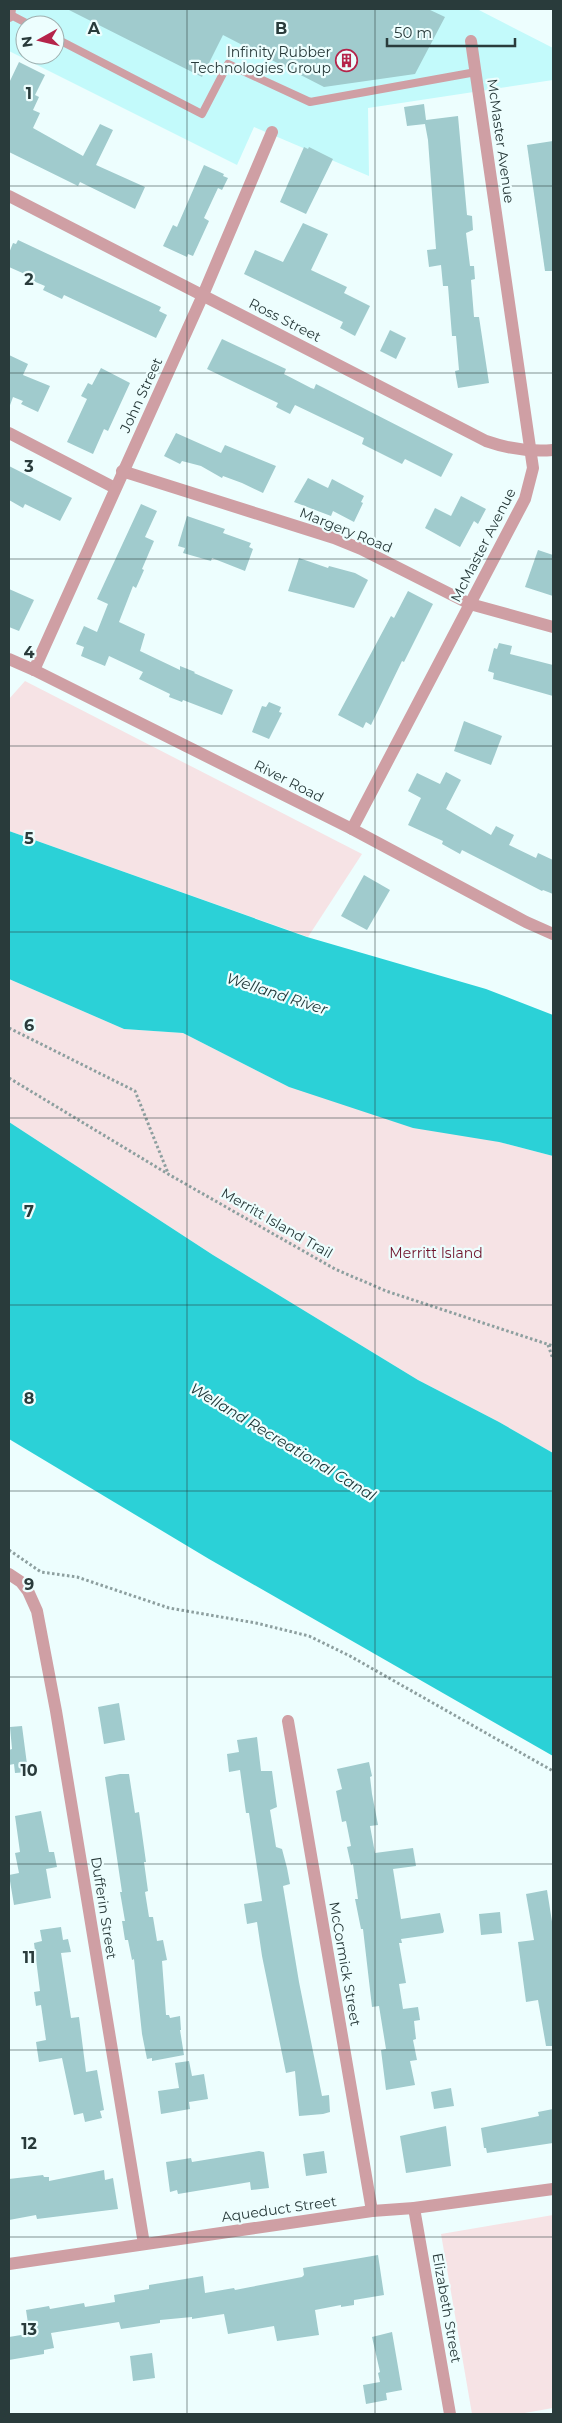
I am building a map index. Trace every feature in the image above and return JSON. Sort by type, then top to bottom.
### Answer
[{"type":"street","points":[[9,15],[10,9]]},
{"type":"street","name":"McMaster Avenue","points":[[352,829],[525,499],[533,468],[471,41]]},
{"type":"street","name":"John Street","points":[[34,670],[114,488],[203,295],[272,132]]},
{"type":"street","name":"Ross Street","points":[[9,196],[486,441],[508,449],[532,452],[553,450]]},
{"type":"street","points":[[9,433],[114,488]]},
{"type":"street","name":"Margery Road","points":[[122,471],[334,538],[361,549],[470,604],[553,627]]},
{"type":"street","name":"River Road","points":[[9,659],[352,829],[496,907],[553,934]]},
{"type":"street","name":"Dufferin Street","points":[[9,1574],[21,1582],[32,1600],[36,1611],[56,1710],[144,2244]]},
{"type":"street","name":"McCormick Street","points":[[288,1721],[372,2211]]},
{"type":"street","name":"Aqueduct Street","points":[[9,2264],[372,2211],[414,2208],[553,2189]]},
{"type":"street","name":"Elizabeth Street","points":[[414,2208],[450,2414]]},
{"type":"lane","points":[[65,43],[202,114],[228,64],[310,102],[476,72]]},
{"type":"path","points":[[9,1028],[135,1091],[168,1174]]},
{"type":"path","name":"Merritt Island Trail","points":[[9,1078],[168,1174],[335,1268],[386,1291],[553,1346]]},
{"type":"path","points":[[548,1345],[553,1359]]},
{"type":"path","points":[[9,1557],[10,1551],[41,1572],[77,1577],[151,1603],[281,1628],[309,1636],[410,1690],[553,1771]]},
{"type":"shaded area","points":[[9,9],[477,9],[553,48],[553,80],[368,108],[369,176],[254,127],[237,165],[37,65],[65,65],[65,15],[15,15],[15,54],[9,51]]},
{"type":"green space","points":[[25,681],[362,854],[308,937],[9,831],[9,699]]},
{"type":"green space","name":"Merritt Island","points":[[9,979],[124,1029],[183,1033],[289,1087],[553,1156],[553,1453],[499,1422],[418,1380],[213,1255],[9,1122]]},
{"type":"green space","points":[[553,2215],[553,2408],[519,2414],[472,2414],[441,2234]]},
{"type":"water","name":"Welland River","points":[[9,831],[307,937],[486,989],[553,1015],[553,1156],[499,1142],[413,1128],[289,1087],[183,1033],[124,1029],[9,979]]},
{"type":"water","name":"Welland Recreational Canal","points":[[9,1122],[213,1255],[418,1380],[499,1422],[553,1453],[553,1756],[209,1559],[9,1439]]},
{"type":"building","name":"Infinity Rubber Technologies Group","points":[[67,9],[428,9],[445,17],[415,74],[324,87],[223,35],[202,77]]},
{"type":"building","points":[[18,65],[25,65],[45,75],[35,95],[39,97],[33,110],[40,113],[33,128],[83,156],[100,124],[113,130],[96,165],[145,187],[135,209],[80,182],[78,186],[9,152],[9,83]]},
{"type":"building","points":[[424,104],[426,120],[458,116],[467,215],[472,216],[473,230],[466,233],[470,266],[474,266],[475,279],[471,280],[474,317],[479,317],[489,383],[458,388],[455,371],[459,370],[456,336],[452,336],[448,286],[443,286],[441,265],[429,267],[427,250],[436,249],[428,140],[425,124],[407,126],[404,107]]},
{"type":"building","points":[[553,141],[553,271],[545,271],[527,145]]},
{"type":"building","points":[[304,147],[308,149],[309,147],[333,159],[306,214],[280,202]]},
{"type":"building","points":[[204,165],[224,174],[223,176],[228,178],[222,190],[218,188],[204,218],[209,221],[193,256],[188,254],[187,257],[163,246],[173,225],[177,227]]},
{"type":"building","points":[[303,223],[328,234],[311,270],[347,287],[344,293],[370,306],[355,336],[340,328],[343,322],[244,274],[255,250],[283,262]]},
{"type":"building","points":[[18,240],[161,307],[159,311],[167,315],[156,338],[64,295],[62,299],[43,290],[45,286],[26,278],[27,275],[9,267],[9,253],[13,243],[16,244]]},
{"type":"building","points":[[390,330],[406,338],[396,359],[380,351]]},
{"type":"building","points":[[222,339],[286,369],[284,374],[311,388],[314,389],[316,384],[453,454],[441,477],[405,459],[402,464],[362,444],[364,438],[295,405],[290,414],[276,407],[278,403],[207,369]]},
{"type":"building","points":[[9,355],[28,364],[23,375],[50,386],[38,412],[21,404],[23,401],[13,397],[9,408]]},
{"type":"building","points":[[101,368],[130,383],[108,431],[104,429],[93,454],[67,442],[87,399],[81,396],[88,383],[92,385]]},
{"type":"building","points":[[176,433],[221,453],[225,445],[276,466],[263,493],[223,476],[222,478],[201,466],[182,461],[180,464],[164,456]]},
{"type":"building","points":[[9,466],[72,498],[60,521],[25,504],[23,508],[9,500]]},
{"type":"building","points":[[308,478],[328,488],[332,479],[364,496],[361,502],[363,503],[354,522],[333,511],[331,516],[294,502]]},
{"type":"building","points":[[461,496],[486,509],[478,524],[474,521],[460,547],[425,528],[435,508],[451,516]]},
{"type":"building","points":[[141,504],[157,511],[145,537],[154,541],[142,569],[144,570],[136,588],[133,586],[119,622],[145,634],[140,651],[180,670],[180,666],[233,690],[222,715],[183,700],[182,702],[169,697],[170,694],[139,679],[143,672],[109,656],[105,666],[81,656],[84,647],[76,644],[84,626],[97,632],[108,604],[97,599]]},
{"type":"building","points":[[187,516],[225,529],[223,533],[251,543],[249,547],[253,549],[245,571],[212,558],[211,561],[183,553],[185,548],[178,546]]},
{"type":"building","points":[[538,550],[553,555],[553,596],[525,587]]},
{"type":"building","points":[[299,558],[328,568],[329,566],[355,573],[368,580],[354,608],[288,591]]},
{"type":"building","points":[[9,589],[34,600],[19,631],[9,627]]},
{"type":"building","points":[[408,591],[433,604],[404,662],[402,661],[371,725],[366,722],[363,728],[338,715],[391,616],[394,618]]},
{"type":"building","points":[[499,643],[512,646],[510,654],[553,665],[553,696],[493,679],[494,673],[488,671],[494,648],[497,649]]},
{"type":"building","points":[[269,702],[281,707],[279,712],[282,713],[269,739],[252,732],[262,706],[266,707]]},
{"type":"building","points":[[464,721],[502,736],[491,765],[454,751]]},
{"type":"building","points":[[446,772],[461,780],[446,809],[491,835],[496,826],[514,835],[509,845],[536,858],[538,853],[553,860],[553,894],[542,891],[462,850],[460,854],[442,844],[443,841],[408,825],[421,798],[408,791],[417,773],[440,784]]},
{"type":"building","points":[[364,875],[390,890],[367,930],[341,916]]},
{"type":"building","points":[[119,1703],[125,1740],[104,1744],[98,1707]]},
{"type":"building","points":[[22,1726],[28,1772],[15,1773],[14,1764],[9,1765],[9,1750],[12,1749],[10,1727]]},
{"type":"building","points":[[257,1737],[261,1771],[272,1771],[277,1807],[270,1810],[276,1847],[282,1849],[290,1884],[283,1886],[299,1982],[322,2096],[329,2095],[330,2112],[323,2114],[299,2116],[295,2071],[286,2073],[262,1956],[257,1922],[247,1924],[244,1904],[262,1901],[249,1813],[246,1813],[240,1770],[229,1772],[227,1754],[239,1752],[237,1740]]},
{"type":"building","points":[[369,1762],[372,1776],[370,1777],[372,1794],[378,1825],[370,1826],[375,1853],[413,1848],[416,1866],[393,1869],[401,1919],[440,1913],[444,1931],[443,1933],[401,1939],[402,1943],[399,1943],[406,1983],[399,1984],[403,2009],[418,2007],[420,2020],[414,2021],[416,2039],[413,2040],[417,2060],[410,2061],[415,2085],[386,2090],[381,2050],[386,2049],[379,2006],[372,2007],[363,1929],[361,1929],[355,1899],[358,1899],[353,1864],[351,1865],[347,1847],[351,1846],[346,1821],[342,1822],[336,1791],[342,1789],[337,1769]]},
{"type":"building","points":[[129,1774],[135,1813],[139,1812],[146,1862],[144,1862],[148,1891],[145,1892],[149,1917],[153,1917],[157,1941],[163,1940],[167,1960],[162,1961],[166,2015],[169,2015],[170,2018],[180,2016],[184,2055],[152,2061],[152,2058],[147,2059],[142,2034],[134,1959],[132,1960],[128,1940],[125,1940],[122,1921],[125,1921],[120,1892],[122,1892],[105,1777]]},
{"type":"building","points":[[41,1811],[49,1852],[54,1852],[57,1867],[46,1869],[51,1898],[14,1905],[9,1875],[19,1873],[15,1853],[20,1852],[15,1816]]},
{"type":"building","points":[[547,1890],[553,1928],[553,2046],[546,2046],[538,2000],[526,2002],[518,1942],[534,1940],[526,1894]]},
{"type":"building","points":[[500,1912],[502,1933],[481,1935],[479,1914]]},
{"type":"building","points":[[61,1927],[63,1940],[68,1939],[71,1952],[61,1953],[71,2018],[79,2017],[86,2072],[97,2070],[104,2110],[100,2111],[102,2118],[85,2122],[83,2113],[74,2115],[62,2058],[39,2062],[36,2042],[46,2040],[41,2005],[36,2006],[34,1992],[40,1991],[34,1943],[42,1941],[40,1930]]},
{"type":"building","points":[[189,2061],[192,2076],[204,2074],[208,2099],[189,2102],[190,2109],[161,2114],[158,2091],[179,2088],[175,2063]]},
{"type":"building","points":[[451,2088],[454,2106],[434,2109],[431,2092]]},
{"type":"building","points":[[553,2109],[553,2143],[487,2153],[486,2148],[484,2148],[481,2128],[539,2116],[538,2112]]},
{"type":"building","points":[[446,2126],[451,2166],[406,2173],[400,2136]]},
{"type":"building","points":[[259,2151],[264,2152],[269,2188],[251,2190],[250,2182],[178,2194],[177,2190],[170,2192],[166,2162],[191,2158],[192,2162]]},
{"type":"building","points":[[324,2151],[327,2173],[306,2176],[303,2154]]},
{"type":"building","points":[[104,2170],[105,2180],[113,2178],[118,2209],[37,2219],[36,2215],[9,2220],[9,2179],[43,2175],[44,2177],[49,2177],[49,2181]]},
{"type":"building","points":[[378,2255],[384,2295],[354,2300],[354,2305],[341,2307],[341,2305],[315,2310],[319,2335],[277,2341],[274,2326],[228,2334],[224,2314],[192,2319],[192,2317],[160,2320],[160,2323],[121,2329],[119,2322],[51,2333],[54,2348],[44,2350],[44,2354],[9,2360],[9,2337],[27,2334],[26,2330],[29,2330],[26,2310],[49,2306],[50,2309],[84,2303],[85,2307],[115,2302],[114,2295],[149,2289],[149,2285],[203,2276],[205,2293],[234,2288],[235,2290],[302,2277],[304,2275],[303,2268]]},
{"type":"building","points":[[392,2332],[402,2390],[386,2393],[387,2400],[366,2404],[363,2385],[380,2382],[378,2373],[380,2372],[372,2337]]},
{"type":"building","points":[[152,2353],[155,2378],[133,2381],[130,2356]]},
{"type":"place","name":"Infinity Rubber Technologies Group","points":[[347,60]]}]
